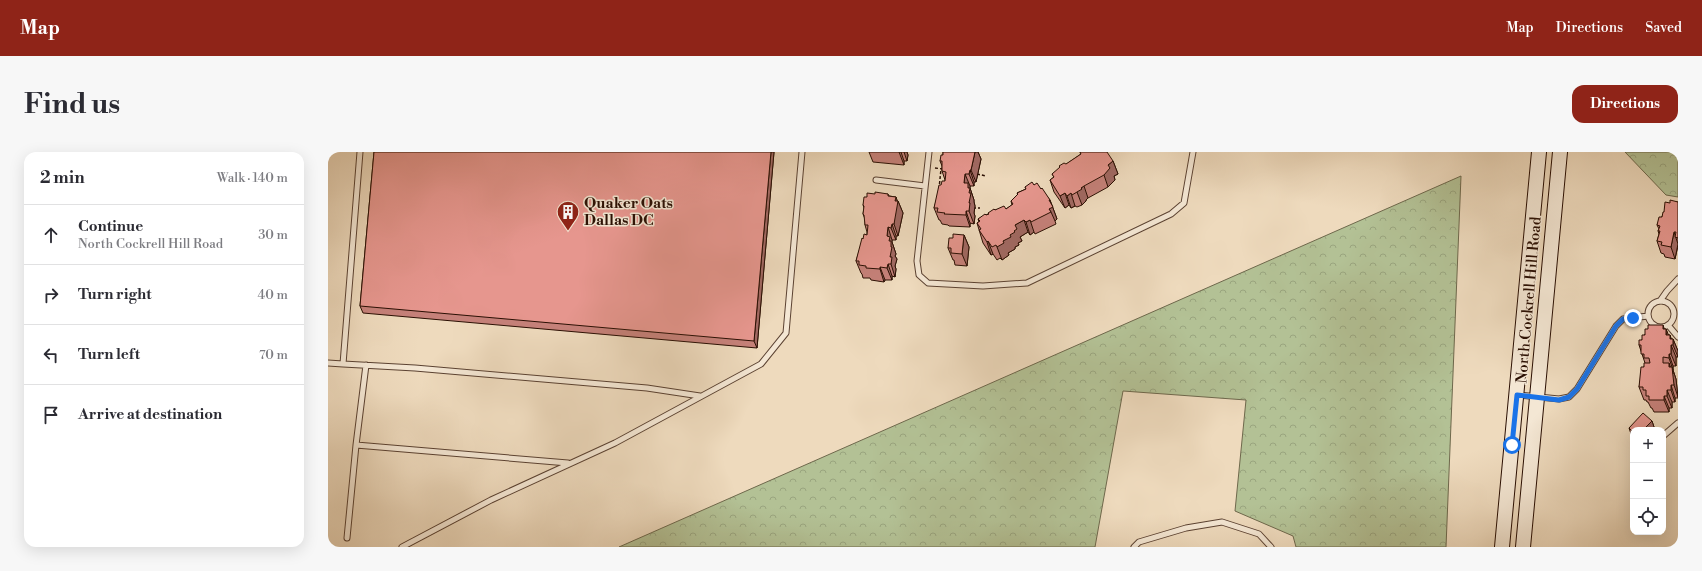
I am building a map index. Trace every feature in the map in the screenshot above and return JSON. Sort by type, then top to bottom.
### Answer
[{"type":"main road","name":"North Cockrell Hill Road","points":[[1502,547],[1539,152]]},
{"type":"main road","name":"North Cockrell Hill Road","points":[[1523,547],[1560,152]]},
{"type":"lane","points":[[343,364],[360,152]]},
{"type":"lane","points":[[402,547],[491,500],[615,442],[761,364],[786,333],[802,152]]},
{"type":"lane","points":[[929,152],[917,261],[919,275],[928,283],[982,286],[1027,283],[1171,214],[1184,203],[1193,152]]},
{"type":"lane","points":[[876,180],[925,186]]},
{"type":"lane","points":[[1660,301],[1669,303],[1674,310],[1674,319],[1664,327],[1652,324],[1648,316],[1650,308],[1656,302],[1660,301],[1678,279]]},
{"type":"lane","points":[[1517,395],[1559,400],[1569,397],[1577,389],[1616,326],[1623,319],[1648,316]]},
{"type":"lane","points":[[1668,325],[1678,337]]},
{"type":"lane","points":[[328,363],[416,368],[646,388],[701,396]]},
{"type":"lane","points":[[347,538],[356,445],[366,366]]},
{"type":"lane","points":[[1666,433],[1678,423]]},
{"type":"lane","points":[[356,445],[569,463]]},
{"type":"lane","points":[[1134,547],[1139,542],[1186,528],[1222,522],[1259,534],[1271,547]]},
{"type":"path","points":[[928,166],[948,170]]},
{"type":"path","points":[[938,191],[941,169]]},
{"type":"path","points":[[971,173],[986,176]]},
{"type":"path","points":[[973,208],[980,208]]},
{"type":"green space","points":[[1625,152],[1678,152],[1678,197],[1666,195]]},
{"type":"green space","points":[[1461,176],[1446,547],[1296,547],[1293,536],[1235,511],[1246,400],[1123,391],[1095,547],[619,547]]},
{"type":"building","name":"Quaker Oats Dallas DC","points":[[374,152],[771,152],[754,341],[360,306]]},
{"type":"building","points":[[943,152],[975,152],[971,170],[969,174],[965,174],[964,183],[968,183],[968,188],[970,188],[969,193],[971,193],[969,211],[966,211],[966,215],[944,214],[945,213],[937,212],[938,208],[934,208],[939,185],[941,185],[942,181],[945,181],[946,172],[942,171],[942,161],[940,161]]},
{"type":"building","points":[[1080,152],[1107,152],[1113,161],[1108,165],[1110,168],[1104,175],[1084,186],[1072,195],[1071,193],[1067,196],[1065,193],[1060,196],[1050,180],[1054,177],[1052,174],[1060,167],[1059,166],[1064,163],[1066,164],[1081,154]]},
{"type":"building","points":[[1032,182],[1034,185],[1037,183],[1041,189],[1042,188],[1050,200],[1053,207],[1049,209],[1051,212],[1031,222],[1030,220],[1026,222],[1024,220],[1015,225],[1017,229],[1010,235],[1011,237],[1003,241],[1004,243],[997,247],[996,245],[992,247],[979,230],[981,229],[977,223],[980,221],[978,219],[985,214],[989,214],[988,213],[994,209],[995,210],[1004,206],[1006,209],[1013,204],[1011,201],[1018,194],[1017,193],[1026,189],[1025,187]]},
{"type":"building","points":[[875,192],[896,197],[895,201],[898,201],[894,224],[892,224],[891,228],[888,227],[887,236],[890,237],[889,241],[891,241],[892,247],[890,257],[892,257],[891,264],[888,264],[887,268],[880,267],[880,269],[866,268],[866,266],[859,265],[859,261],[856,261],[862,238],[863,239],[864,234],[867,235],[868,225],[865,225],[863,214],[864,197],[867,197],[867,193],[875,194]]},
{"type":"building","points":[[1670,200],[1678,202],[1678,238],[1675,237],[1676,232],[1674,232],[1671,247],[1661,245],[1662,242],[1657,241],[1660,231],[1658,231],[1660,226],[1657,225],[1659,217],[1662,217],[1664,212],[1665,202],[1670,203]]},
{"type":"building","points":[[953,234],[964,235],[962,254],[951,253],[951,248],[948,248],[949,238],[953,238]]},
{"type":"building","points":[[1648,325],[1663,325],[1663,329],[1666,329],[1666,335],[1670,335],[1670,339],[1673,339],[1671,354],[1669,354],[1669,358],[1663,357],[1663,363],[1669,363],[1669,367],[1672,367],[1674,385],[1671,385],[1671,390],[1667,390],[1667,396],[1664,396],[1664,400],[1649,400],[1649,396],[1646,396],[1646,390],[1643,390],[1643,387],[1639,387],[1641,367],[1644,367],[1644,363],[1650,363],[1649,358],[1644,358],[1644,354],[1641,354],[1641,345],[1639,345],[1639,340],[1642,340],[1642,335],[1645,335],[1645,329],[1648,329]]},
{"type":"building","points":[[1643,413],[1652,421],[1646,427],[1629,428]]},
{"type":"place","name":"Quaker Oats Dallas DC","points":[[568,232]]},
{"type":"route","points":[[1512,445],[1517,395],[1559,400],[1569,397],[1577,389],[1616,326],[1623,319],[1633,318]]}]
